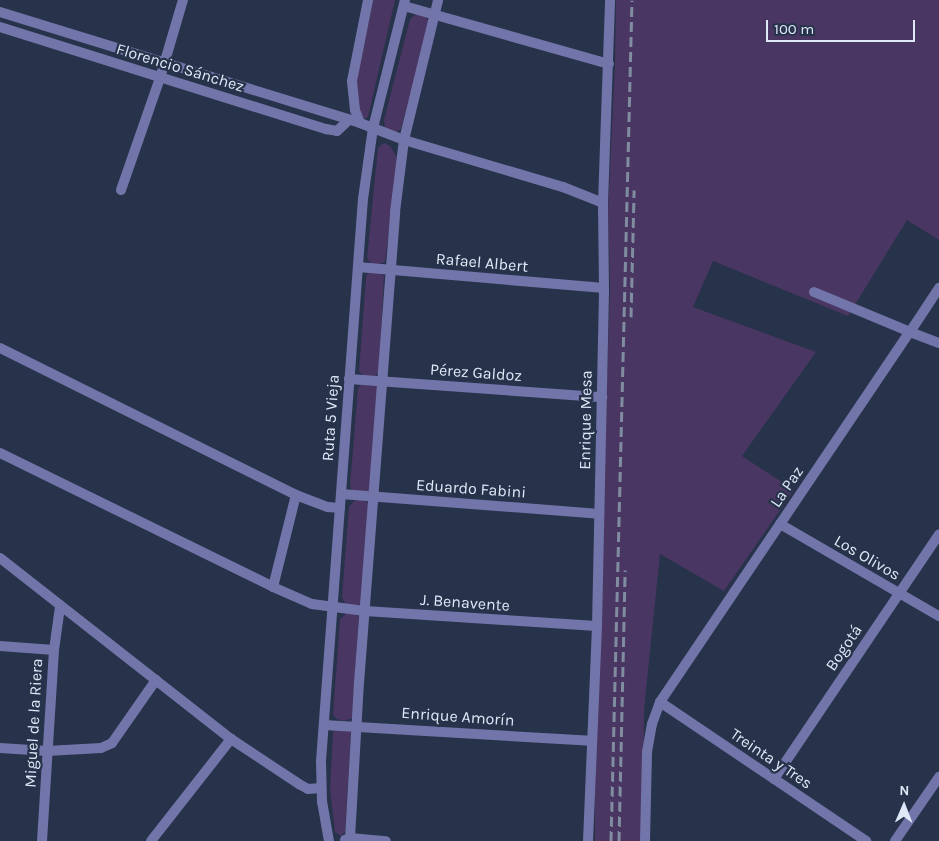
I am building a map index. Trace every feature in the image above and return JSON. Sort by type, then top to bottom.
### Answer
[{"type":"street","points":[[121,190],[160,78],[183,0]]},
{"type":"street","points":[[360,123],[355,110],[352,81],[368,0]]},
{"type":"street","points":[[386,841],[347,839],[384,382],[390,270],[404,140],[438,0]]},
{"type":"street","name":"Enrique Mesa","points":[[588,841],[599,514],[604,288],[603,203],[610,0]]},
{"type":"street","points":[[404,3],[434,15],[609,64]]},
{"type":"street","name":"Ruta 5 Vieja","points":[[329,841],[321,788],[324,724],[365,176],[373,128],[404,3]]},
{"type":"street","name":"Florencio Sánchez","points":[[0,12],[164,65],[360,123],[404,140],[562,187],[603,203]]},
{"type":"street","name":"Florencio Sánchez","points":[[0,27],[326,129],[337,131],[349,120]]},
{"type":"street","name":"Rafael Albert","points":[[358,267],[604,288]]},
{"type":"street","name":"La Paz","points":[[645,841],[647,752],[653,718],[660,702],[939,288]]},
{"type":"street","points":[[814,292],[939,343]]},
{"type":"street","points":[[0,348],[296,495],[328,507],[340,508]]},
{"type":"street","name":"Pérez Galdoz","points":[[349,379],[602,397]]},
{"type":"street","name":"J. Benavente","points":[[0,453],[273,587],[312,604],[365,611],[596,626]]},
{"type":"street","name":"Eduardo Fabini","points":[[341,494],[599,514]]},
{"type":"street","points":[[273,587],[296,495]]},
{"type":"street","name":"Los Olivos","points":[[780,524],[939,616]]},
{"type":"street","name":"Bogotá","points":[[774,779],[939,534]]},
{"type":"street","points":[[0,558],[60,607],[231,739],[308,789],[321,788]]},
{"type":"street","name":"Miguel de la Riera","points":[[42,841],[54,650],[60,607]]},
{"type":"street","points":[[0,646],[54,650]]},
{"type":"street","points":[[0,748],[48,751],[101,748],[112,742],[156,680]]},
{"type":"street","name":"Treinta y Tres","points":[[660,702],[866,841]]},
{"type":"street","name":"Enrique Amorín","points":[[324,724],[591,741]]},
{"type":"street","points":[[151,841],[231,739]]},
{"type":"street","points":[[895,841],[939,777]]},
{"type":"shaded area","points":[[373,0],[395,0],[368,117],[365,119],[362,117],[357,105],[357,77]]},
{"type":"shaded area","points":[[616,0],[939,0],[939,240],[907,220],[848,316],[713,261],[693,307],[816,352],[742,456],[794,490],[724,591],[660,554],[644,710],[643,841],[595,841],[595,741],[610,287],[608,209],[615,66]]},
{"type":"shaded area","points":[[415,15],[423,15],[427,18],[429,24],[401,129],[396,132],[385,129],[384,120],[409,23]]},
{"type":"shaded area","points":[[384,143],[390,146],[398,159],[385,262],[376,265],[370,263],[367,258],[378,148]]},
{"type":"shaded area","points":[[379,272],[384,276],[379,372],[375,376],[364,376],[359,371],[366,278],[367,274]]},
{"type":"shaded area","points":[[362,384],[376,384],[378,389],[369,492],[352,490],[350,486],[358,388]]},
{"type":"shaded area","points":[[354,501],[366,501],[370,506],[361,604],[357,606],[346,605],[342,597],[349,507]]},
{"type":"shaded area","points":[[347,613],[359,616],[352,718],[344,721],[337,719],[333,715],[340,619]]},
{"type":"shaded area","points":[[335,730],[350,730],[351,732],[345,832],[341,836],[335,832],[330,790],[333,733]]},
{"type":"railway","points":[[611,841],[632,0]]},
{"type":"railway","points":[[631,317],[634,190]]},
{"type":"railway","points":[[619,841],[625,570]]}]
